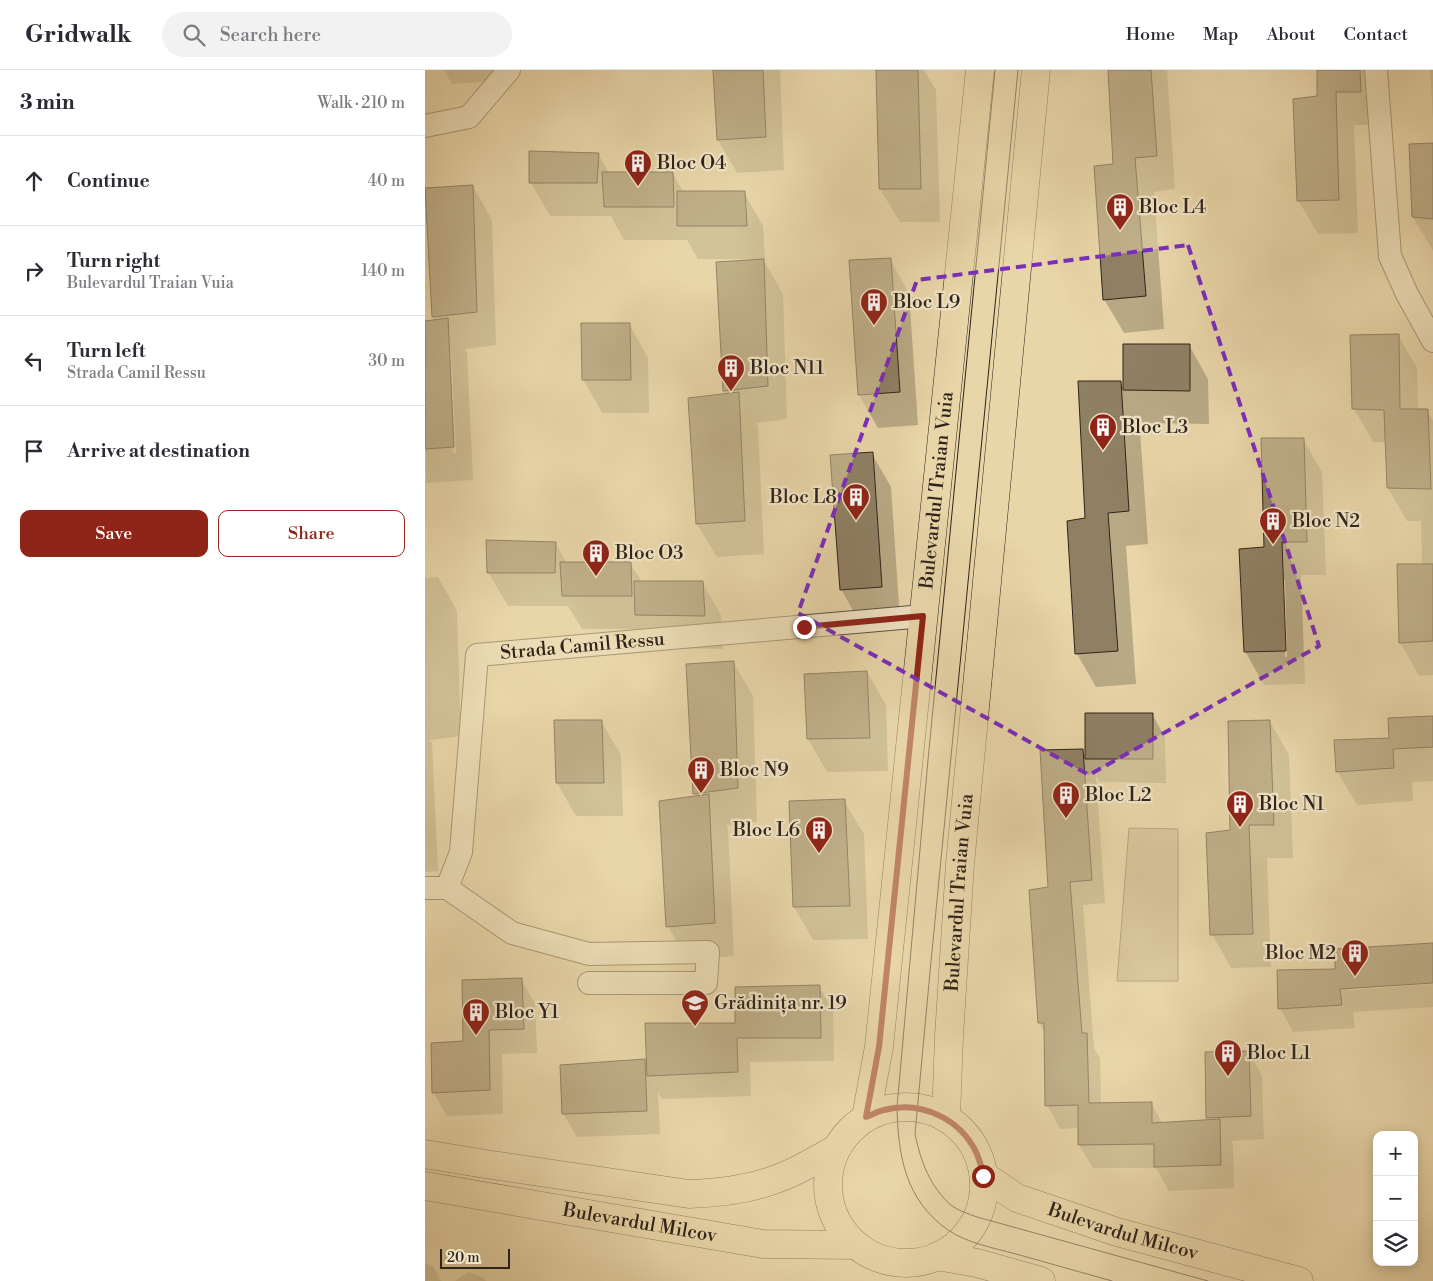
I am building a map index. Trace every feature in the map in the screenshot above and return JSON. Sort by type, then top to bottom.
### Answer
[{"type":"main road","name":"Bulevardul Traian Vuia","points":[[866,1117],[879,1047],[980,70]]},
{"type":"main road","name":"Bulevardul Traian Vuia","points":[[946,1118],[949,1036],[960,864],[1036,70]]},
{"type":"main road","points":[[919,1108],[946,1118],[965,1134],[977,1154],[983,1176],[982,1204],[977,1217],[963,1238],[937,1256],[916,1262],[894,1262],[873,1256],[855,1245],[838,1225],[829,1200],[828,1174],[836,1149],[853,1127],[866,1117],[883,1110],[919,1108]]},
{"type":"main road","name":"Bulevardul Milcov","points":[[425,1154],[689,1194],[719,1193],[745,1188],[784,1176],[836,1149]]},
{"type":"main road","name":"Bulevardul Milcov","points":[[983,1176],[1017,1198],[1117,1232],[1299,1281]]},
{"type":"main road","name":"Bulevardul Milcov","points":[[425,1186],[763,1244],[855,1245]]},
{"type":"main road","points":[[937,1256],[977,1263],[1041,1281]]},
{"type":"street","points":[[425,126],[469,117],[509,70]]},
{"type":"street","points":[[1376,70],[1390,256],[1407,294],[1433,341]]},
{"type":"street","name":"Strada Camil Ressu","points":[[589,983],[706,983],[708,952],[589,954],[512,933],[436,888],[461,852],[477,655],[923,616]]},
{"type":"highlighted area","points":[[1188,245],[1319,646],[1089,775],[798,613],[917,280]]},
{"type":"shaded area","points":[[1129,828],[1178,829],[1178,981],[1117,981]]},
{"type":"building","points":[[713,70],[763,70],[766,137],[717,140]]},
{"type":"building","points":[[876,70],[918,70],[921,189],[879,189]]},
{"type":"building","name":"Bloc L4","points":[[1108,70],[1151,70],[1157,156],[1135,158],[1146,296],[1103,300],[1094,166],[1113,164]]},
{"type":"building","points":[[1317,70],[1360,70],[1361,92],[1336,92],[1339,200],[1297,201],[1293,99],[1317,96]]},
{"type":"building","points":[[1433,143],[1433,219],[1412,217],[1409,144]]},
{"type":"building","points":[[529,151],[599,153],[597,183],[529,183]]},
{"type":"building","points":[[602,172],[673,172],[674,207],[604,207]]},
{"type":"building","points":[[473,185],[477,312],[432,317],[425,188]]},
{"type":"building","points":[[677,191],[745,191],[747,226],[677,226]]},
{"type":"building","name":"Bloc L9","points":[[891,258],[900,392],[858,395],[849,260]]},
{"type":"building","points":[[764,259],[768,386],[723,391],[716,262]]},
{"type":"building","points":[[448,318],[454,447],[425,449],[425,321]]},
{"type":"building","points":[[581,323],[630,323],[631,380],[582,380]]},
{"type":"building","points":[[1399,334],[1400,409],[1428,409],[1431,489],[1387,488],[1384,410],[1352,409],[1350,335]]},
{"type":"building","points":[[1123,344],[1190,344],[1190,391],[1123,390]]},
{"type":"building","name":"Bloc L3","points":[[1078,381],[1121,381],[1129,511],[1108,513],[1118,651],[1075,654],[1067,521],[1085,518]]},
{"type":"building","points":[[739,392],[745,521],[696,524],[688,398]]},
{"type":"building","name":"Bloc N2","points":[[1261,438],[1304,438],[1307,542],[1282,542],[1286,651],[1244,652],[1239,549],[1264,547]]},
{"type":"building","name":"Bloc L8","points":[[873,452],[882,587],[840,590],[830,455]]},
{"type":"building","points":[[486,540],[556,542],[555,573],[487,573]]},
{"type":"building","points":[[560,562],[631,562],[632,596],[562,596]]},
{"type":"building","points":[[1397,564],[1433,564],[1433,641],[1399,643]]},
{"type":"building","points":[[634,581],[703,581],[705,616],[635,615]]},
{"type":"building","points":[[734,661],[738,788],[693,794],[686,664]]},
{"type":"building","points":[[867,671],[870,738],[807,739],[804,674]]},
{"type":"building","points":[[1085,713],[1153,713],[1153,759],[1085,759]]},
{"type":"building","points":[[1433,716],[1433,747],[1393,749],[1394,768],[1336,772],[1334,740],[1389,738],[1388,718]]},
{"type":"building","points":[[554,720],[602,720],[604,783],[556,783]]},
{"type":"building","name":"Bloc N1","points":[[1270,720],[1274,825],[1249,825],[1253,934],[1210,935],[1206,833],[1230,830],[1228,721]]},
{"type":"building","points":[[1083,749],[1092,880],[1070,882],[1082,1033],[1087,1033],[1089,1103],[1152,1102],[1152,1123],[1220,1119],[1221,1165],[1154,1167],[1154,1144],[1078,1145],[1078,1105],[1045,1106],[1044,1023],[1038,1023],[1029,890],[1048,887],[1040,750]]},
{"type":"building","points":[[709,794],[715,923],[666,927],[659,801]]},
{"type":"building","name":"Bloc L6","points":[[845,799],[850,906],[793,907],[789,801]]},
{"type":"building","name":"Bloc M2","points":[[1433,943],[1433,983],[1340,989],[1342,1005],[1278,1009],[1277,970],[1335,969],[1335,949]]},
{"type":"building","name":"Bloc Y1","points":[[522,978],[524,1029],[489,1030],[490,1090],[432,1093],[431,1043],[463,1041],[462,980]]},
{"type":"building","points":[[820,985],[821,1038],[737,1038],[738,1072],[647,1076],[645,1023],[735,1023],[735,987]]},
{"type":"building","points":[[1249,1051],[1251,1116],[1206,1118],[1205,1052]]},
{"type":"building","points":[[645,1059],[647,1111],[562,1114],[560,1065]]},
{"type":"tram line","points":[[995,70],[928,760],[897,1107],[899,1142],[902,1159],[913,1191],[934,1218],[955,1235],[981,1245],[1112,1281]]},
{"type":"tram line","points":[[1018,70],[915,1134],[927,1173],[944,1199],[952,1206],[977,1217],[1208,1281]]},
{"type":"place","name":"Bloc O4","points":[[638,187]]},
{"type":"place","name":"Bloc L4","points":[[1120,231]]},
{"type":"place","name":"Bloc L9","points":[[874,326]]},
{"type":"place","name":"Bloc N11","points":[[731,392]]},
{"type":"place","name":"Bloc L3","points":[[1103,451]]},
{"type":"place","name":"Bloc L8","points":[[856,521]]},
{"type":"place","name":"Bloc N2","points":[[1273,545]]},
{"type":"place","name":"Bloc O3","points":[[596,577]]},
{"type":"place","name":"Bloc N9","points":[[701,794]]},
{"type":"place","name":"Bloc L2","points":[[1066,819]]},
{"type":"place","name":"Bloc N1","points":[[1240,828]]},
{"type":"place","name":"Bloc L6","points":[[819,854]]},
{"type":"place","name":"Bloc M2","points":[[1355,977]]},
{"type":"place","name":"Grădinița nr. 19","points":[[695,1027]]},
{"type":"place","name":"Bloc Y1","points":[[476,1036]]},
{"type":"place","name":"Bloc L1","points":[[1228,1077]]},
{"type":"route","points":[[804,627],[923,616],[879,1047],[866,1117],[883,1110],[919,1108],[946,1118],[965,1134],[977,1154],[983,1176]]}]
